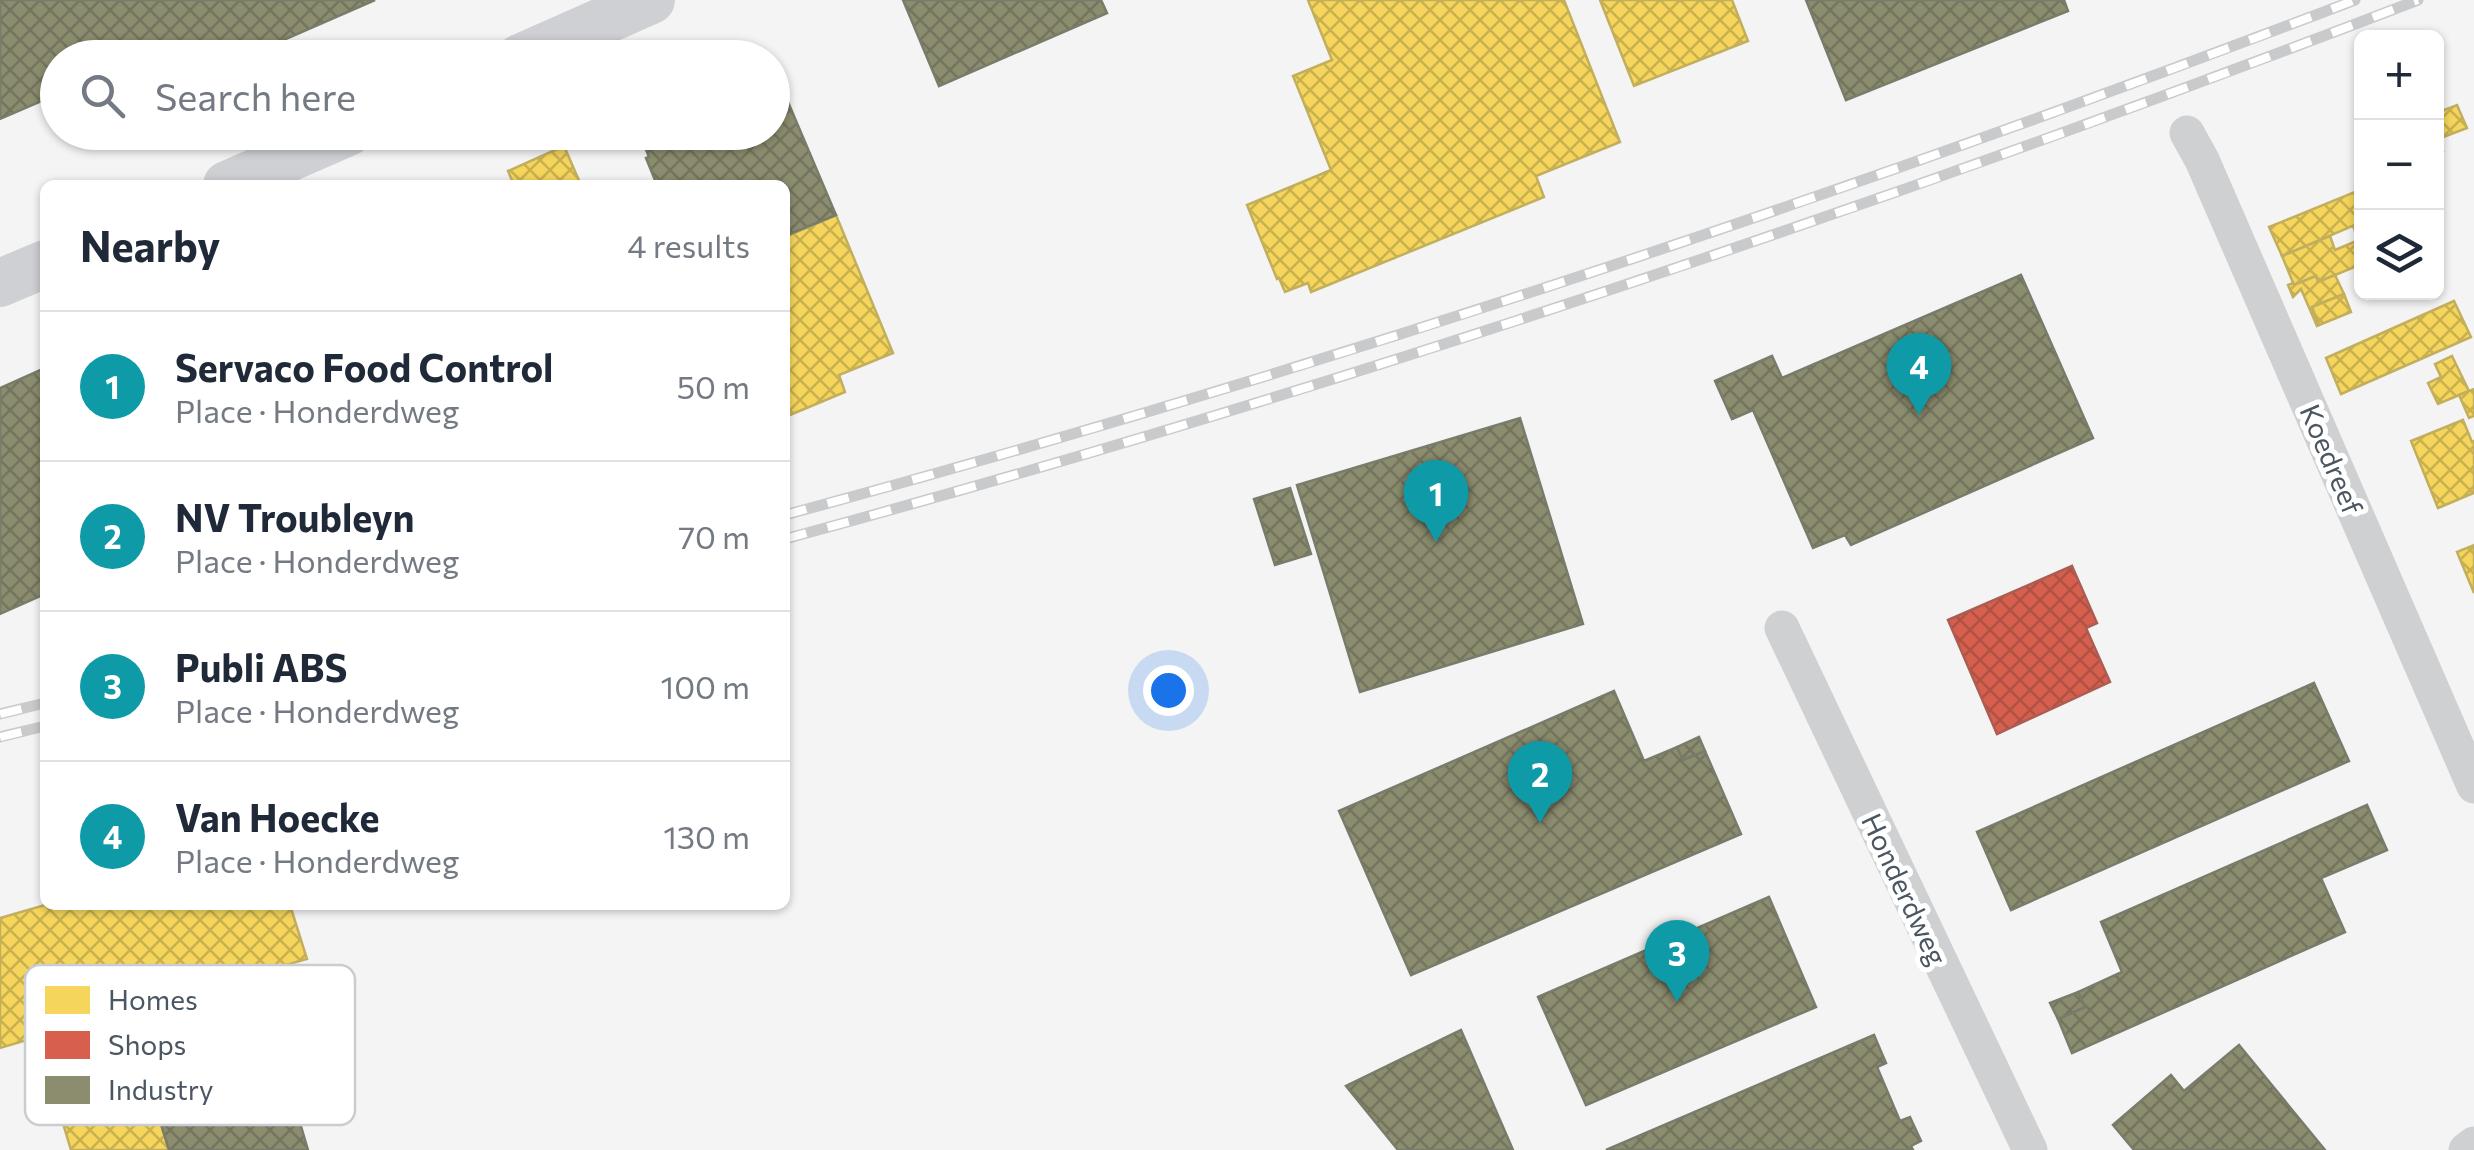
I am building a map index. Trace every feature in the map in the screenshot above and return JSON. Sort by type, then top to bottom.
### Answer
[{"type":"street","points":[[561,40],[651,0]]},
{"type":"street","name":"Koedreef","points":[[2187,133],[2474,786]]},
{"type":"street","points":[[238,180],[307,150]]},
{"type":"street","points":[[0,283],[40,266]]},
{"type":"street","name":"Honderdweg","points":[[1782,628],[2030,1150]]},
{"type":"street","points":[[2466,1150],[2474,1144]]},
{"type":"building: Homes","points":[[1308,0],[1564,0],[1620,142],[1536,176],[1544,197],[1311,292],[1308,283],[1285,292],[1247,205],[1331,170],[1293,76],[1332,60]]},
{"type":"building: Homes","points":[[1600,0],[1732,0],[1748,41],[1634,86]]},
{"type":"building: Homes","points":[[2457,105],[2467,128],[2444,137],[2444,110]]},
{"type":"building: Homes","points":[[555,150],[566,150],[579,180],[512,180],[508,171]]},
{"type":"building: Homes","points":[[2354,192],[2354,225],[2282,256],[2269,227]]},
{"type":"building: Homes","points":[[836,215],[893,353],[839,375],[845,392],[790,415],[790,235]]},
{"type":"building: Homes","points":[[2330,236],[2335,250],[2354,242],[2354,267],[2318,282],[2316,276],[2294,285],[2282,256]]},
{"type":"building: Homes","points":[[2335,275],[2344,294],[2312,307],[2317,326],[2301,289],[2293,297],[2288,285],[2316,276],[2318,282]]},
{"type":"building: Homes","points":[[2344,294],[2351,312],[2319,325],[2312,307]]},
{"type":"building: Homes","points":[[2454,301],[2471,337],[2341,394],[2326,358]]},
{"type":"building: Homes","points":[[2452,356],[2469,391],[2438,404],[2428,383],[2441,377],[2435,364]]},
{"type":"building: Homes","points":[[2474,389],[2474,416],[2469,418],[2459,395]]},
{"type":"building: Homes","points":[[2463,420],[2474,441],[2474,493],[2438,508],[2411,441]]},
{"type":"building: Homes","points":[[2474,545],[2474,593],[2457,552]]},
{"type":"building: Homes","points":[[40,906],[40,910],[292,910],[307,959],[286,965],[25,965],[25,1041],[0,1048],[0,918]]},
{"type":"building: Homes","points":[[63,1125],[161,1125],[169,1150],[71,1150]]},
{"type":"building: Shops","points":[[2072,566],[2097,623],[2086,628],[2110,682],[1997,734],[1948,620]]},
{"type":"building: Industry","points":[[0,0],[375,0],[283,40],[40,40],[40,102],[0,119]]},
{"type":"building: Industry","points":[[903,0],[1101,0],[1107,13],[939,86]]},
{"type":"building: Industry","points":[[1806,0],[2064,0],[2068,11],[1846,100]]},
{"type":"building: Industry","points":[[790,107],[836,215],[790,234],[790,180],[655,180],[646,158],[646,150],[790,150]]},
{"type":"building: Industry","points":[[2021,275],[2093,438],[1851,545],[1845,535],[1813,548],[1753,410],[1732,419],[1715,381],[1772,356],[1782,378]]},
{"type":"building: Industry","points":[[40,370],[40,596],[0,614],[0,388]]},
{"type":"building: Industry","points":[[1520,418],[1583,624],[1360,692],[1297,485]]},
{"type":"building: Industry","points":[[1290,488],[1311,554],[1275,565],[1254,499]]},
{"type":"building: Industry","points":[[2314,683],[2349,761],[2011,910],[1977,832]]},
{"type":"building: Industry","points":[[1614,691],[1644,761],[1677,747],[1683,760],[1705,751],[1741,834],[1411,975],[1339,811]]},
{"type":"building: Industry","points":[[1699,737],[1705,751],[1683,760],[1677,747]]},
{"type":"building: Industry","points":[[2367,805],[2387,850],[2321,878],[2345,932],[2072,1053],[2058,1019],[2085,1007],[2078,992],[2122,972],[2101,922]]},
{"type":"building: Industry","points":[[1769,897],[1816,1007],[1586,1105],[1538,997]]},
{"type":"building: Industry","points":[[2078,992],[2085,1007],[2058,1019],[2050,1003]]},
{"type":"building: Industry","points":[[1461,1030],[1513,1150],[1398,1150],[1346,1086]]},
{"type":"building: Industry","points":[[1874,1035],[1886,1063],[1877,1067],[1900,1121],[1910,1117],[1921,1141],[1911,1146],[1913,1150],[1606,1150]]},
{"type":"building: Industry","points":[[2239,1045],[2325,1150],[2134,1150],[2113,1125],[2171,1075],[2184,1091]]},
{"type":"building: Industry","points":[[161,1125],[301,1125],[308,1150],[169,1150]]},
{"type":"railway","points":[[790,514],[1182,401],[1576,277],[1967,143],[2355,0]]},
{"type":"railway","points":[[790,538],[1198,420],[1608,290],[2015,150],[2418,0]]},
{"type":"railway","points":[[0,714],[40,704]]},
{"type":"railway","points":[[0,737],[40,727]]},
{"type":"place","name":"Van Hoecke","points":[[1919,415]]},
{"type":"place","name":"Servaco Food Control","points":[[1436,542]]},
{"type":"place","name":"NV Troubleyn","points":[[1540,823]]},
{"type":"place","name":"Publi ABS","points":[[1677,1002]]}]
